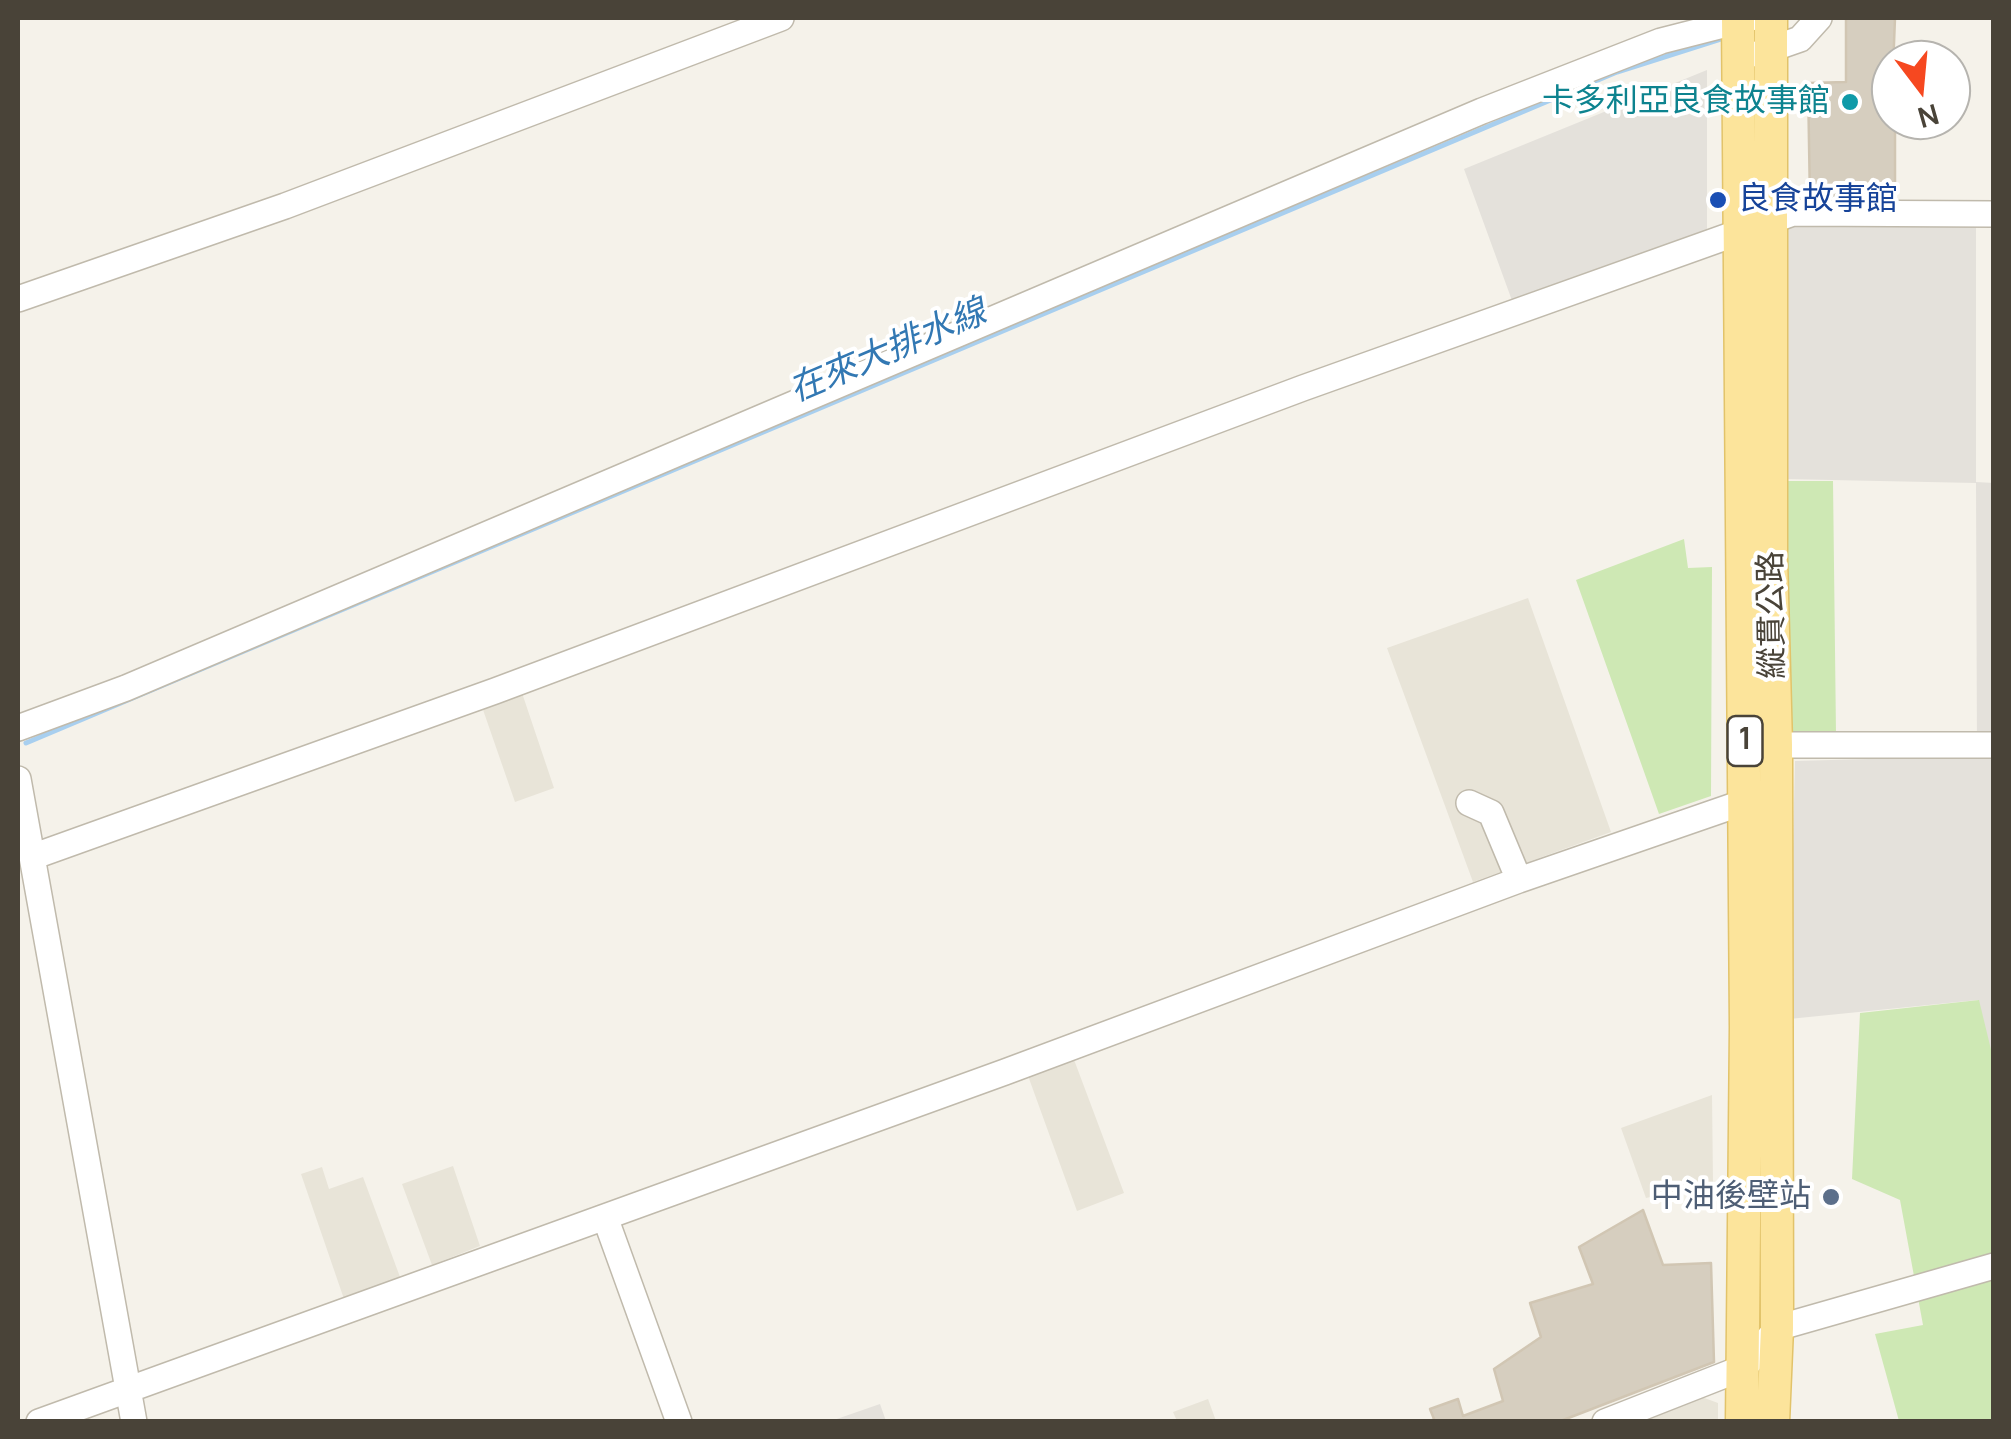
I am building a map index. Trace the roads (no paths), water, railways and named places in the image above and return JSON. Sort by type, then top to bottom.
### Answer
[{"type":"main road","name":"1","points":[[1738,61],[1743,19]]},
{"type":"main road","name":"縱貫公路","points":[[1771,33],[1757,227],[1760,797],[1778,1328],[1773,1422]]},
{"type":"main road","name":"縱貫公路","points":[[1738,61],[1757,227],[1776,745],[1760,797],[1742,1422]]},
{"type":"street","points":[[18,299],[285,206],[781,18]]},
{"type":"street","points":[[1738,61],[1771,33],[1800,39],[1820,18]]},
{"type":"street","points":[[18,728],[144,680],[1482,111],[1661,40],[1743,19]]},
{"type":"street","points":[[32,857],[495,690],[1284,395],[1793,213],[1994,214]]},
{"type":"street","points":[[1776,745],[1994,744]]},
{"type":"street","points":[[18,780],[134,1422]]},
{"type":"street","points":[[39,1422],[1519,880],[1760,797]]},
{"type":"street","points":[[1470,803],[1491,814],[1519,880]]},
{"type":"street","points":[[604,1217],[679,1422]]},
{"type":"street","points":[[1605,1422],[1744,1366],[1778,1328],[1994,1266]]},
{"type":"waterway","name":"在來大排水線","points":[[26,743],[1617,72],[1727,37]]},
{"type":"place","name":"卡多利亞良食故事館","points":[[1850,102]]},
{"type":"place","name":"良食故事館","points":[[1718,200]]},
{"type":"place","name":"中油後壁站","points":[[1831,1197]]}]
